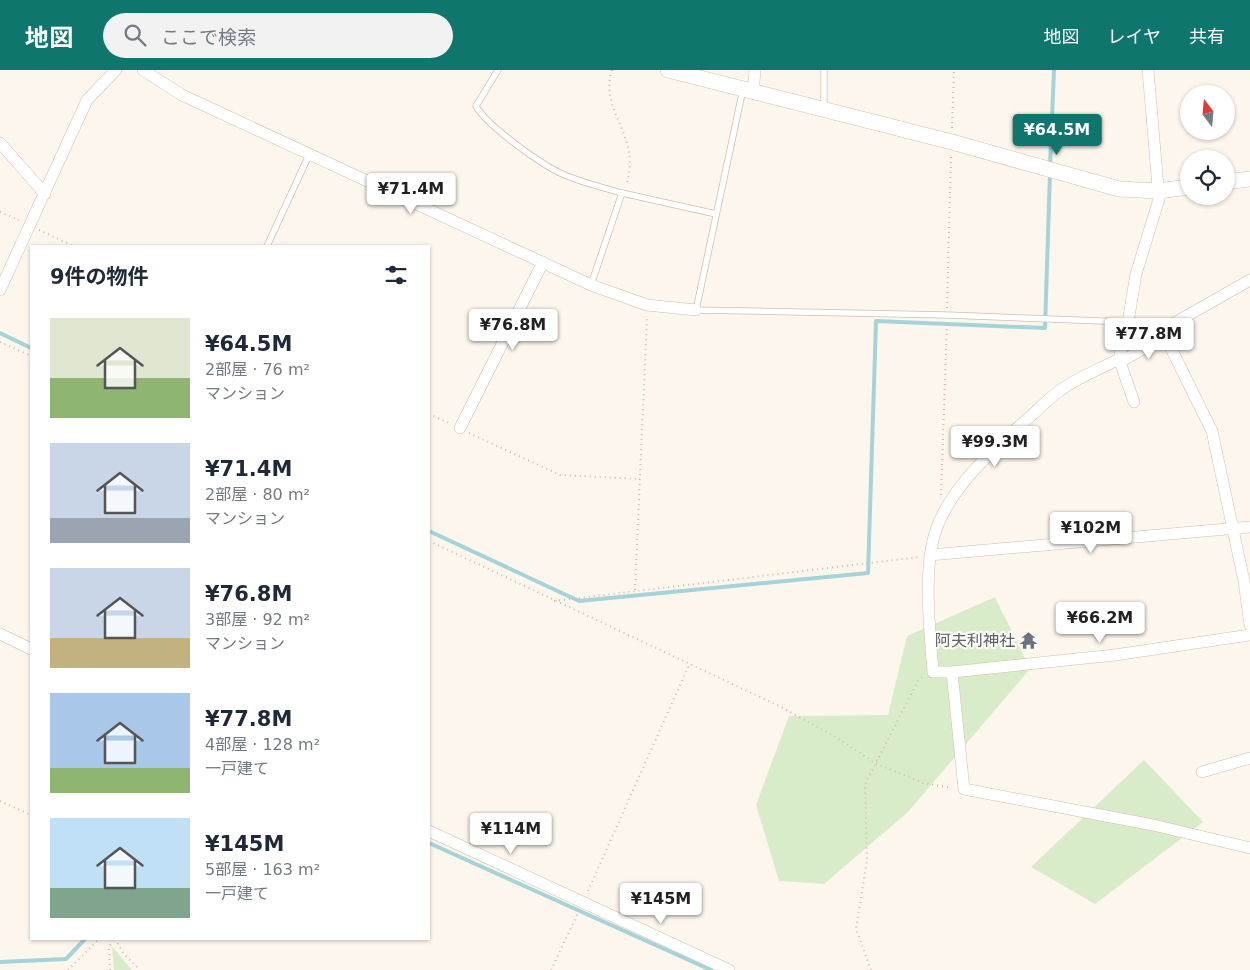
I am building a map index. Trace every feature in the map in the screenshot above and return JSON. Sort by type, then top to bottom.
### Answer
[{"type":"street","points":[[0,290],[87,100],[116,70]]},
{"type":"street","points":[[143,70],[182,95],[591,285],[647,305],[696,310]]},
{"type":"street","points":[[668,70],[952,142],[1119,189],[1158,191],[1180,188]]},
{"type":"street","points":[[748,90],[754,70]]},
{"type":"street","points":[[1134,402],[1119,360],[1136,274],[1159,198],[1148,70]]},
{"type":"street","points":[[0,143],[45,194]]},
{"type":"street","points":[[1235,181],[1250,179]]},
{"type":"street","points":[[460,428],[543,262]]},
{"type":"street","points":[[1250,280],[1119,360],[1062,389],[1015,430],[978,466],[948,503],[935,532],[930,555],[928,613],[933,672],[952,672],[1115,655],[1250,635]]},
{"type":"street","points":[[1128,322],[1164,333],[1212,431],[1233,528],[1250,625]]},
{"type":"street","points":[[930,555],[1250,527]]},
{"type":"street","points":[[0,634],[30,649]]},
{"type":"street","points":[[952,672],[964,789],[1153,825],[1250,848]]},
{"type":"street","points":[[1202,772],[1250,758]]},
{"type":"street","points":[[430,831],[582,904],[729,970]]},
{"type":"lane","points":[[498,70],[476,106],[481,115],[526,151],[565,175],[622,193],[716,214]]},
{"type":"lane","points":[[824,70],[824,110]]},
{"type":"lane","points":[[748,90],[716,214],[696,310],[947,315],[1128,322]]},
{"type":"lane","points":[[267,245],[309,155]]},
{"type":"lane","points":[[591,285],[622,193]]},
{"type":"path","points":[[612,70],[608,89],[610,103],[626,137],[631,156],[629,174],[622,193]]},
{"type":"path","points":[[952,142],[954,70]]},
{"type":"path","points":[[635,590],[647,305]]},
{"type":"path","points":[[0,342],[30,356]]},
{"type":"path","points":[[430,414],[560,475],[640,479]]},
{"type":"path","points":[[430,541],[779,706],[834,736],[875,763],[923,783],[964,789]]},
{"type":"path","points":[[554,601],[930,555]]},
{"type":"path","points":[[551,970],[689,664]]},
{"type":"path","points":[[871,970],[856,929],[867,860],[865,784],[918,679],[933,672]]},
{"type":"path","points":[[0,801],[30,816]]},
{"type":"path","points":[[68,970],[98,940]]},
{"type":"path","points":[[110,970],[109,949],[114,940]]},
{"type":"path","points":[[115,940],[124,954],[140,970]]},
{"type":"green space","points":[[995,597],[1030,669],[908,812],[824,884],[779,881],[756,805],[789,716],[888,715],[907,636]]},
{"type":"green space","points":[[1144,760],[1203,822],[1095,904],[1031,867]]},
{"type":"green space","points":[[112,946],[132,970],[114,970]]},
{"type":"waterway","points":[[1050,166],[1054,70]]},
{"type":"waterway","points":[[430,531],[579,601],[868,573],[876,321],[1045,328],[1050,173]]},
{"type":"waterway","points":[[0,333],[30,348]]},
{"type":"waterway","points":[[430,843],[711,970]]},
{"type":"waterway","points":[[0,962],[66,959],[84,940]]},
{"type":"place","name":"阿夫利神社","points":[[1029,640]]}]
